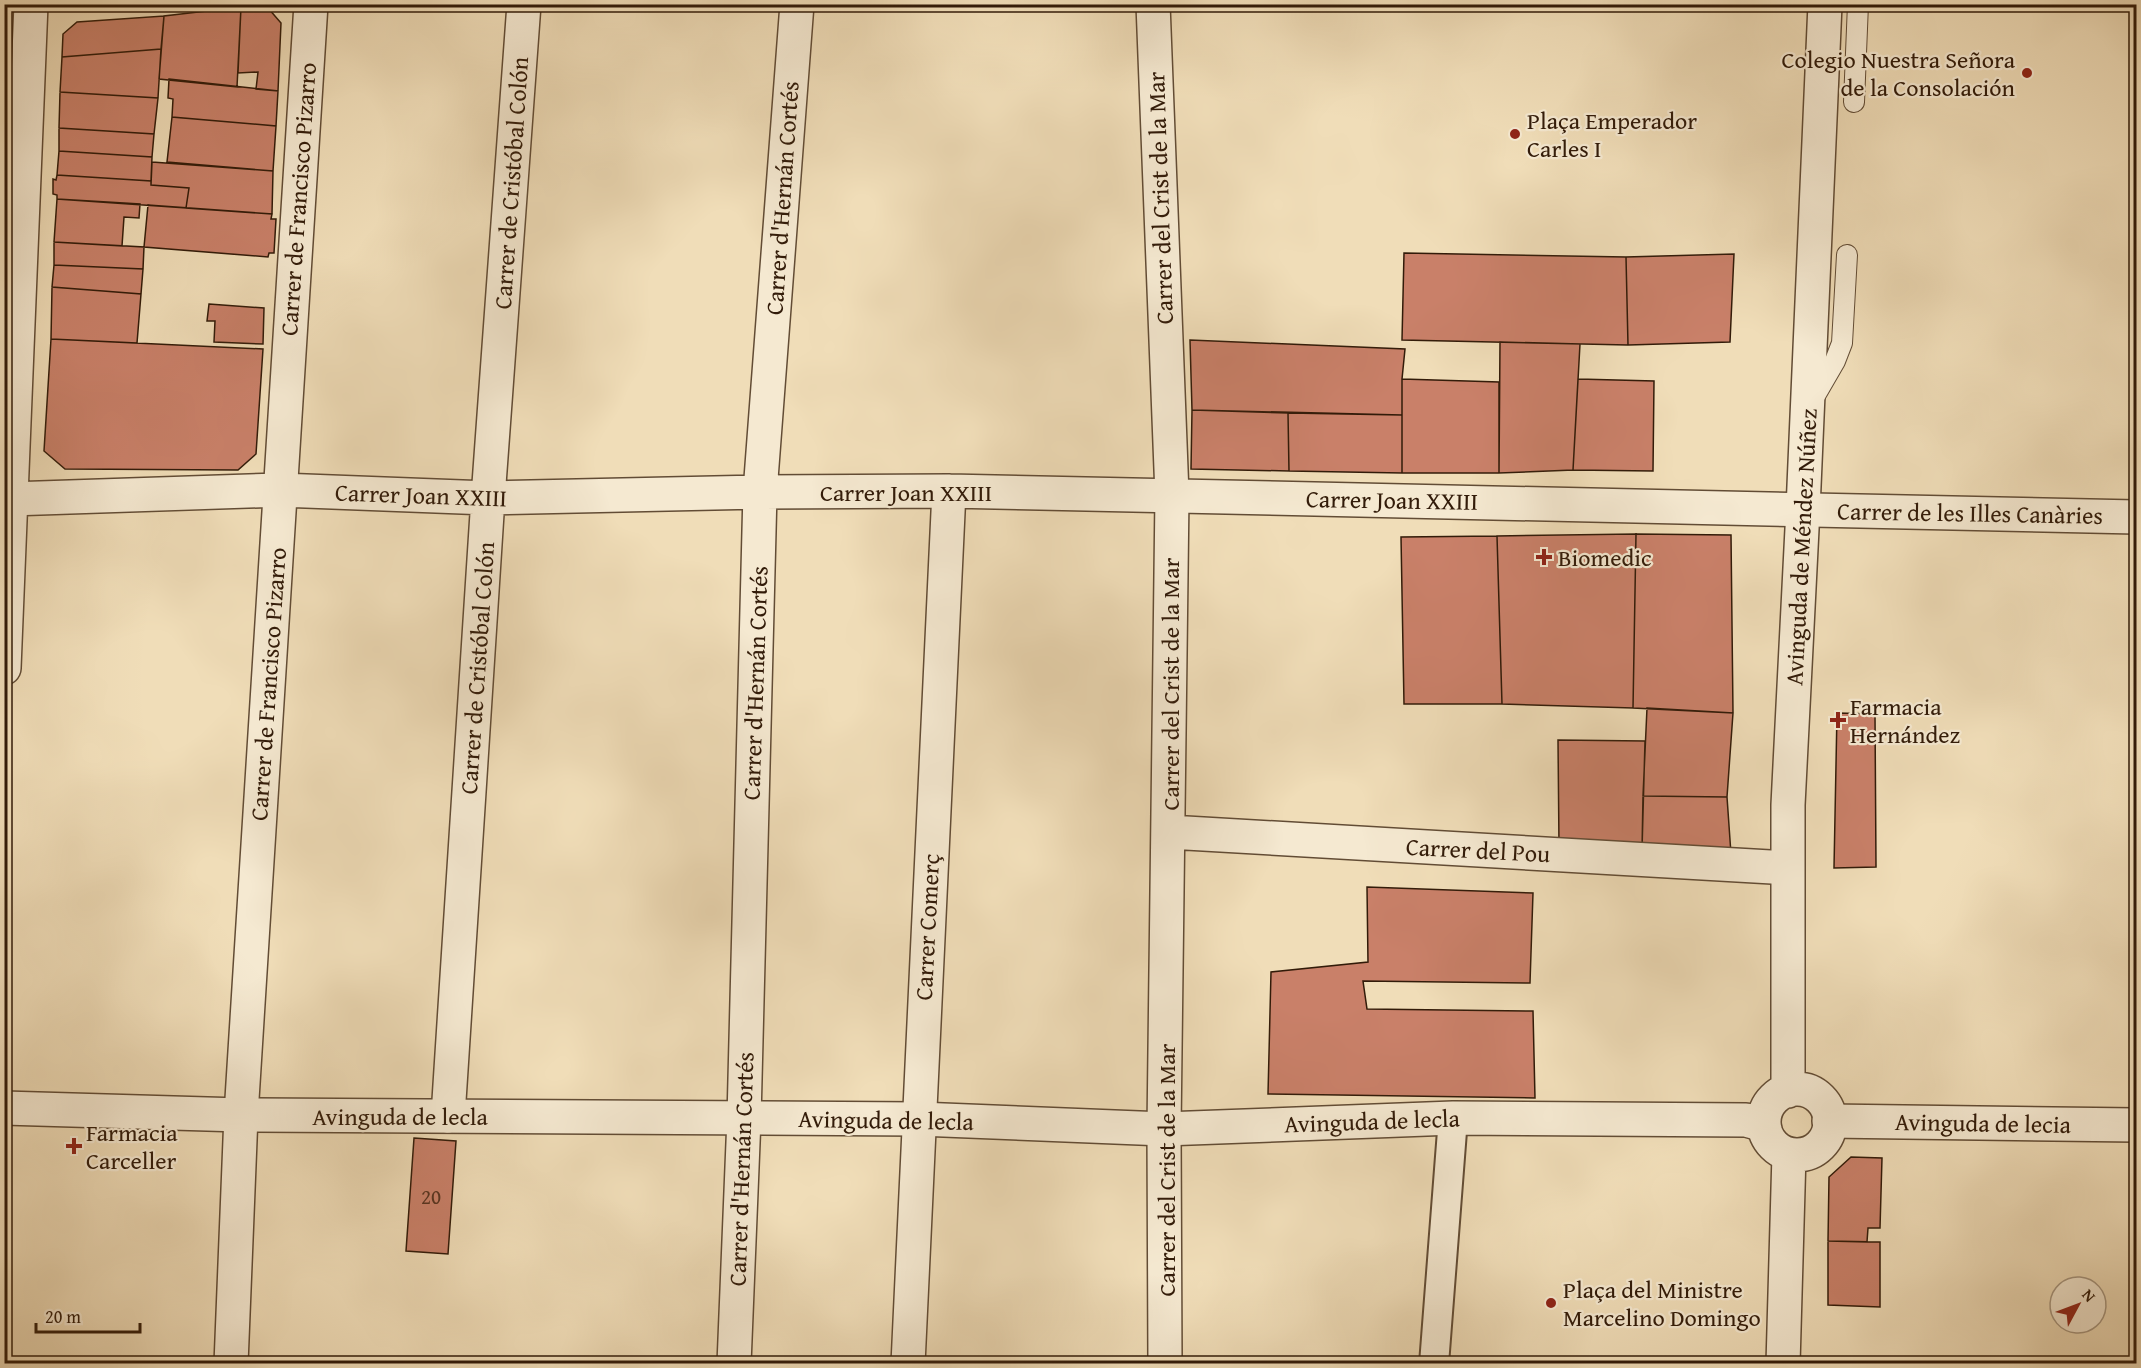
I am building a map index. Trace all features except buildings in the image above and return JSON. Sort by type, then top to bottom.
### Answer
[{"type":"street","points":[[4,668],[30,4]]},
{"type":"street","name":"Carrer de Francisco Pizarro","points":[[231,1364],[241,1114],[310,4]]},
{"type":"street","name":"Carrer de Cristóbal Colón","points":[[448,1116],[488,498],[524,4]]},
{"type":"street","name":"Carrer d'Hernán Cortés","points":[[734,1364],[744,1118],[760,492],[796,4]]},
{"type":"street","name":"Carrer del Crist de la Mar","points":[[1153,4],[1172,495],[1164,1128],[1165,1364]]},
{"type":"street","name":"Avinguda de Méndez Núñez","points":[[1788,1090],[1787,868],[1825,4]]},
{"type":"street","name":"Carrer Joan XXIII","points":[[10,499],[280,490],[488,498],[760,492],[949,491],[1803,509]]},
{"type":"street","name":"Carrer Comerç","points":[[908,1364],[949,491]]},
{"type":"street","name":"Carrer de les Illes Canàries","points":[[1803,509],[2136,517]]},
{"type":"street","name":"Carrer del Pou","points":[[1169,832],[1787,868]]},
{"type":"street","points":[[1788,1090],[1798,1090],[1816,1096],[1823,1103],[1830,1120],[1828,1131],[1818,1148],[1800,1155],[1789,1154],[1773,1145],[1765,1129],[1764,1119],[1771,1101],[1788,1090]]},
{"type":"street","name":"Avinguda de lecla","points":[[4,1108],[241,1114],[919,1119],[1164,1128],[1453,1118],[1746,1120],[1757,1123],[1765,1129]]},
{"type":"street","points":[[1434,1364],[1453,1118]]},
{"type":"street","name":"Avinguda de lecia","points":[[1830,1120],[2136,1125]]},
{"type":"street","points":[[1783,1364],[1789,1154]]},
{"type":"lane","points":[[1854,102],[1858,4]]},
{"type":"lane","points":[[1808,406],[1835,361],[1842,343],[1847,255]]},
{"type":"place","name":"Colegio Nuestra Señora de la Consolación","points":[[2027,73]]},
{"type":"place","name":"Plaça Emperador Carles I","points":[[1515,134]]},
{"type":"place","name":"Biomedic","points":[[1544,557]]},
{"type":"place","name":"Farmacia Hernández","points":[[1838,720]]},
{"type":"place","name":"Farmacia Carceller","points":[[74,1146]]},
{"type":"place","name":"Plaça del Ministre Marcelino Domingo","points":[[1551,1303]]}]
